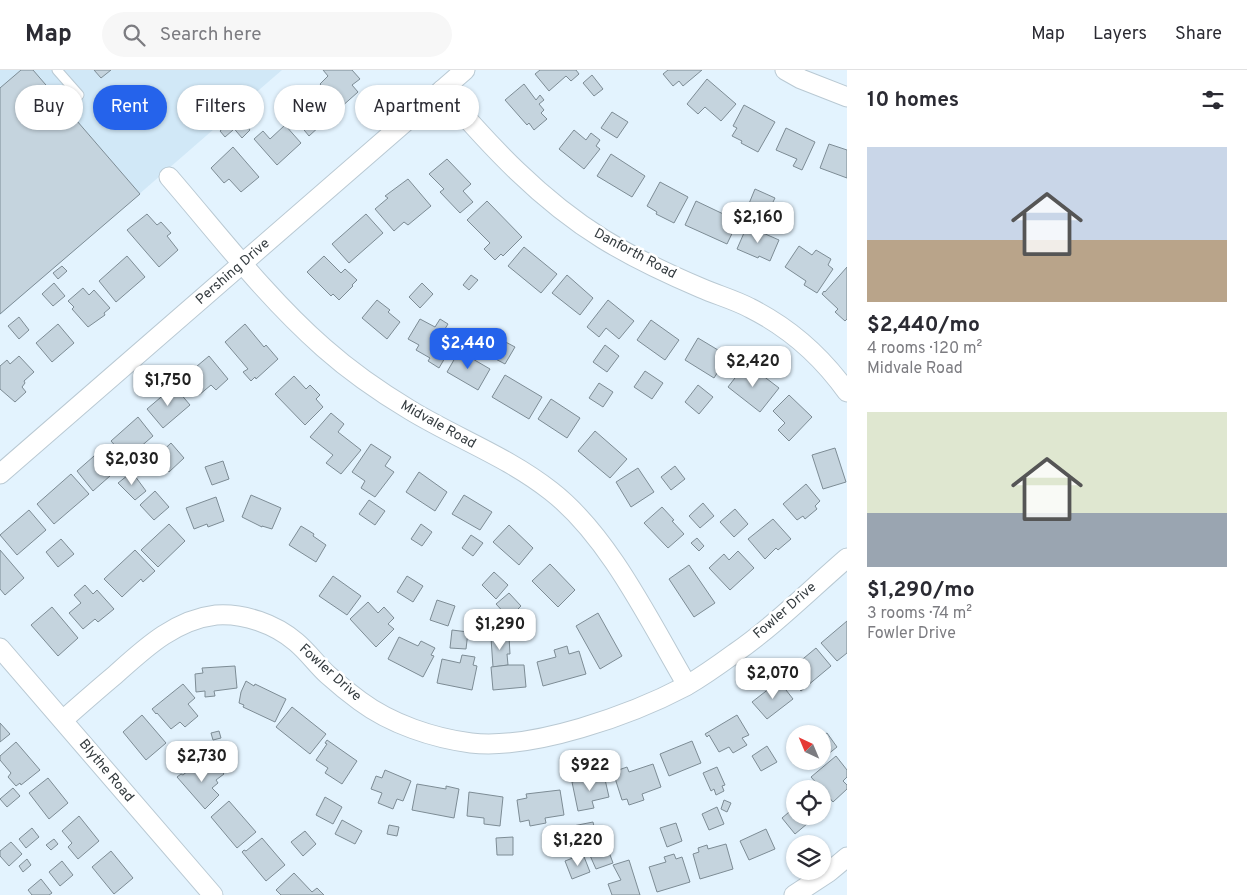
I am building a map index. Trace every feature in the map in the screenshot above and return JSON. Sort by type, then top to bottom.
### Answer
[{"type":"street","name":"Pershing Drive","points":[[448,85],[464,70]]},
{"type":"street","points":[[785,70],[801,79],[847,97]]},
{"type":"street","name":"Pershing Drive","points":[[0,474],[396,130]]},
{"type":"street","name":"Danforth Road","points":[[477,130],[523,178],[563,211],[603,239],[648,264],[749,307],[772,320],[801,342],[832,371],[847,392]]},
{"type":"street","name":"Midvale Road","points":[[169,176],[270,294],[324,348],[368,382],[410,410],[516,467],[552,491],[604,546],[687,685]]},
{"type":"street","name":"Fowler Drive","points":[[63,720],[139,653],[166,632],[194,620],[216,615],[253,620],[275,627],[296,642],[329,676],[362,702],[397,722],[433,735],[472,743],[510,742],[551,736],[605,720],[687,685],[737,652],[847,558]]},
{"type":"street","name":"Blythe Road","points":[[0,648],[213,895]]},
{"type":"street","points":[[794,895],[829,872],[847,857]]},
{"type":"lane","points":[[57,70],[70,85]]},
{"type":"shaded area","points":[[0,70],[282,70],[264,86],[177,85],[177,130],[213,130],[0,315]]},
{"type":"building","points":[[21,70],[33,70],[46,85],[15,85],[15,130],[83,130],[83,128],[140,194],[0,314],[0,88]]},
{"type":"building","points":[[94,70],[111,70],[101,78]]},
{"type":"building","points":[[323,70],[352,70],[360,79],[352,85],[355,88],[355,95],[345,104],[345,85],[320,84],[328,76]]},
{"type":"building","points":[[540,70],[576,70],[579,74],[571,81],[566,76],[549,91],[535,74]]},
{"type":"building","points":[[668,70],[702,70],[683,86],[679,81],[673,86],[663,74]]},
{"type":"building","points":[[592,75],[603,89],[594,96],[583,83]]},
{"type":"building","points":[[707,79],[736,104],[721,121],[705,107],[698,114],[687,104]]},
{"type":"building","points":[[524,84],[536,100],[540,95],[544,100],[539,104],[544,110],[541,113],[547,119],[534,130],[529,123],[527,125],[505,100]]},
{"type":"building","points":[[744,105],[775,122],[758,152],[732,136],[737,128],[733,126]]},
{"type":"building","points":[[612,112],[628,122],[617,138],[601,128]]},
{"type":"building","points":[[786,128],[815,142],[802,170],[793,166],[797,159],[776,150]]},
{"type":"building","points":[[221,130],[233,130],[225,137]]},
{"type":"building","points":[[235,130],[250,130],[242,138]]},
{"type":"building","points":[[280,130],[289,130],[301,143],[277,165],[254,139],[263,131],[270,139]]},
{"type":"building","points":[[304,130],[316,130],[309,136]]},
{"type":"building","points":[[574,130],[586,140],[591,133],[600,140],[596,146],[600,149],[584,169],[559,149]]},
{"type":"building","points":[[829,144],[847,150],[847,178],[820,168]]},
{"type":"building","points":[[233,147],[259,177],[241,192],[229,179],[224,183],[211,168]]},
{"type":"building","points":[[611,154],[645,176],[632,197],[597,176]]},
{"type":"building","points":[[447,159],[471,184],[463,191],[473,202],[460,213],[440,192],[444,189],[429,174]]},
{"type":"building","points":[[408,179],[431,206],[408,225],[404,222],[394,231],[375,209],[388,198],[385,196]]},
{"type":"building","points":[[660,182],[688,197],[674,223],[656,214],[657,212],[647,206]]},
{"type":"building","points":[[755,189],[775,198],[767,214],[748,206]]},
{"type":"building","points":[[487,201],[522,237],[503,256],[501,254],[495,260],[484,249],[490,243],[467,220]]},
{"type":"building","points":[[696,201],[738,221],[727,244],[685,225]]},
{"type":"building","points":[[147,214],[157,225],[161,222],[171,233],[167,236],[178,250],[159,267],[127,230]]},
{"type":"building","points":[[366,214],[383,233],[349,263],[332,244]]},
{"type":"building","points":[[747,226],[779,240],[770,261],[737,249]]},
{"type":"building","points":[[799,246],[812,255],[816,250],[831,259],[828,265],[833,269],[817,293],[804,285],[806,281],[785,267]]},
{"type":"building","points":[[524,247],[557,274],[541,293],[508,266]]},
{"type":"building","points":[[127,256],[145,277],[116,302],[99,281]]},
{"type":"building","points":[[324,256],[341,273],[345,269],[357,280],[339,300],[333,294],[331,296],[307,272]]},
{"type":"building","points":[[62,266],[67,271],[58,279],[53,273]]},
{"type":"building","points":[[847,267],[847,319],[845,321],[835,312],[838,309],[822,294]]},
{"type":"building","points":[[471,275],[478,280],[469,290],[463,285]]},
{"type":"building","points":[[567,275],[593,298],[580,315],[552,293]]},
{"type":"building","points":[[54,283],[65,296],[53,306],[42,294]]},
{"type":"building","points":[[422,283],[433,294],[420,308],[409,297]]},
{"type":"building","points":[[83,288],[89,295],[94,290],[110,308],[104,313],[105,315],[88,327],[72,309],[74,307],[68,301]]},
{"type":"building","points":[[377,300],[390,310],[388,312],[400,322],[387,339],[362,318]]},
{"type":"building","points":[[608,300],[634,321],[619,339],[606,328],[599,337],[587,327]]},
{"type":"building","points":[[19,317],[29,330],[19,339],[8,326]]},
{"type":"building","points":[[420,319],[435,327],[440,319],[448,324],[443,332],[456,339],[439,368],[428,361],[430,358],[416,350],[419,345],[408,339]]},
{"type":"building","points":[[651,320],[679,340],[665,360],[637,340]]},
{"type":"building","points":[[58,324],[74,343],[52,362],[36,343]]},
{"type":"building","points":[[245,324],[264,347],[266,345],[278,359],[256,379],[255,377],[251,381],[243,372],[248,369],[225,342]]},
{"type":"building","points":[[498,338],[515,347],[505,364],[488,355]]},
{"type":"building","points":[[698,338],[728,356],[714,378],[685,360]]},
{"type":"building","points":[[605,345],[619,356],[607,372],[593,362]]},
{"type":"building","points":[[459,351],[490,369],[478,390],[447,372]]},
{"type":"building","points":[[19,356],[34,372],[24,381],[25,383],[22,387],[26,392],[15,402],[0,389],[0,366],[7,360],[10,364]]},
{"type":"building","points":[[209,356],[228,379],[216,390],[211,385],[199,395],[184,377]]},
{"type":"building","points":[[745,365],[779,388],[760,412],[728,387]]},
{"type":"building","points":[[645,371],[663,383],[652,399],[634,387]]},
{"type":"building","points":[[505,375],[542,397],[529,419],[492,397]]},
{"type":"building","points":[[294,376],[306,389],[310,385],[320,395],[316,399],[323,407],[305,425],[275,394]]},
{"type":"building","points":[[599,383],[613,392],[603,407],[589,398]]},
{"type":"building","points":[[698,385],[713,397],[699,414],[685,402]]},
{"type":"building","points":[[174,386],[190,405],[163,428],[147,409]]},
{"type":"building","points":[[789,395],[812,417],[789,441],[778,430],[785,423],[773,411]]},
{"type":"building","points":[[551,399],[580,418],[567,438],[538,419]]},
{"type":"building","points":[[331,413],[344,424],[338,432],[361,450],[341,474],[326,463],[333,455],[310,437]]},
{"type":"building","points":[[138,417],[153,436],[139,448],[143,453],[135,459],[131,455],[127,459],[111,441]]},
{"type":"building","points":[[595,431],[627,459],[610,478],[578,451]]},
{"type":"building","points":[[171,443],[184,458],[169,472],[156,457]]},
{"type":"building","points":[[371,444],[391,457],[385,466],[394,472],[375,497],[361,488],[365,481],[352,472]]},
{"type":"building","points":[[835,448],[846,482],[823,489],[812,455]]},
{"type":"building","points":[[102,449],[119,468],[93,491],[77,471]]},
{"type":"building","points":[[223,461],[229,479],[212,485],[205,467]]},
{"type":"building","points":[[675,466],[685,479],[671,490],[661,477]]},
{"type":"building","points":[[638,468],[654,492],[631,507],[616,482]]},
{"type":"building","points":[[132,472],[146,491],[135,500],[118,483]]},
{"type":"building","points":[[419,472],[447,492],[435,511],[406,492]]},
{"type":"building","points":[[71,474],[89,494],[54,524],[37,504]]},
{"type":"building","points":[[806,484],[820,501],[815,506],[817,509],[805,519],[803,516],[797,520],[783,504]]},
{"type":"building","points":[[155,491],[169,507],[154,520],[140,505]]},
{"type":"building","points":[[251,495],[281,508],[272,529],[262,527],[242,517]]},
{"type":"building","points":[[464,495],[492,512],[480,530],[452,514]]},
{"type":"building","points":[[216,497],[224,521],[208,527],[207,524],[194,529],[186,508]]},
{"type":"building","points":[[369,500],[385,511],[375,525],[359,514]]},
{"type":"building","points":[[703,503],[714,516],[700,528],[689,516]]},
{"type":"building","points":[[662,507],[684,534],[668,548],[644,523]]},
{"type":"building","points":[[735,509],[748,524],[734,537],[720,522]]},
{"type":"building","points":[[29,510],[46,530],[17,555],[0,535]]},
{"type":"building","points":[[773,519],[791,539],[778,550],[776,548],[765,559],[748,539]]},
{"type":"building","points":[[169,524],[185,541],[158,567],[141,550]]},
{"type":"building","points":[[421,524],[432,532],[422,546],[411,539]]},
{"type":"building","points":[[509,525],[533,548],[519,565],[493,542]]},
{"type":"building","points":[[301,526],[326,545],[316,562],[289,545]]},
{"type":"building","points":[[471,535],[483,543],[473,556],[462,548]]},
{"type":"building","points":[[697,538],[704,546],[699,551],[691,543]]},
{"type":"building","points":[[61,539],[74,554],[58,567],[46,552]]},
{"type":"building","points":[[0,550],[24,578],[5,595],[0,589]]},
{"type":"building","points":[[135,550],[155,571],[143,582],[141,579],[122,597],[104,579]]},
{"type":"building","points":[[738,551],[754,568],[730,590],[709,568],[724,554],[729,560]]},
{"type":"building","points":[[550,564],[575,590],[558,607],[532,581]]},
{"type":"building","points":[[689,565],[715,603],[694,617],[669,579]]},
{"type":"building","points":[[494,572],[508,585],[496,599],[482,585]]},
{"type":"building","points":[[333,576],[361,596],[347,615],[319,596]]},
{"type":"building","points":[[407,576],[423,586],[413,602],[397,592]]},
{"type":"building","points":[[85,585],[93,594],[97,590],[114,609],[98,622],[95,619],[83,629],[69,613],[81,603],[74,595]]},
{"type":"building","points":[[509,593],[521,606],[509,618],[496,604]]},
{"type":"building","points":[[437,600],[455,606],[448,626],[430,620]]},
{"type":"building","points":[[368,602],[378,613],[384,607],[394,618],[388,624],[394,629],[376,647],[350,619]]},
{"type":"building","points":[[52,607],[78,638],[58,656],[31,625]]},
{"type":"building","points":[[598,613],[622,656],[600,669],[576,626]]},
{"type":"building","points":[[847,621],[847,653],[837,661],[821,643]]},
{"type":"building","points":[[452,630],[468,632],[466,649],[450,648]]},
{"type":"building","points":[[399,637],[418,646],[421,641],[435,648],[431,655],[434,656],[423,677],[388,659]]},
{"type":"building","points":[[509,637],[510,654],[507,654],[508,665],[493,667],[491,638]]},
{"type":"building","points":[[567,646],[569,654],[579,651],[586,674],[543,686],[537,662],[556,657],[554,650]]},
{"type":"building","points":[[816,648],[831,666],[801,691],[786,673]]},
{"type":"building","points":[[462,655],[475,657],[473,665],[477,666],[472,690],[437,683],[442,659],[460,663]]},
{"type":"building","points":[[524,665],[526,687],[493,690],[491,667]]},
{"type":"building","points":[[235,666],[237,688],[214,691],[215,696],[205,697],[205,691],[196,692],[195,674],[203,673],[202,668]]},
{"type":"building","points":[[246,681],[286,699],[275,722],[243,707],[244,705],[239,703]]},
{"type":"building","points":[[779,681],[793,699],[767,719],[752,702]]},
{"type":"building","points":[[183,684],[195,698],[188,704],[198,716],[185,727],[180,722],[171,729],[152,709]]},
{"type":"building","points":[[292,707],[326,734],[310,754],[276,727]]},
{"type":"building","points":[[142,715],[166,743],[146,760],[123,732]]},
{"type":"building","points":[[737,715],[749,735],[742,738],[747,745],[733,753],[729,747],[719,752],[709,735],[707,737],[705,734]]},
{"type":"building","points":[[0,723],[10,734],[0,742]]},
{"type":"building","points":[[219,731],[221,738],[213,740],[211,733]]},
{"type":"building","points":[[831,739],[837,747],[831,752]]},
{"type":"building","points":[[327,740],[357,761],[342,784],[325,773],[328,768],[316,760],[327,744],[325,743]]},
{"type":"building","points":[[692,741],[701,763],[669,776],[660,754]]},
{"type":"building","points":[[16,742],[40,770],[21,785],[20,783],[16,786],[8,777],[11,773],[0,760],[0,756]]},
{"type":"building","points":[[767,746],[777,762],[761,771],[752,756]]},
{"type":"building","points":[[836,756],[847,770],[847,777],[843,781],[847,785],[847,789],[833,802],[831,800],[831,780],[814,780],[811,777],[819,770],[831,770],[831,760]]},
{"type":"building","points":[[199,761],[209,772],[217,766],[224,774],[216,780],[218,783],[212,788],[219,795],[205,809],[177,777],[181,774],[183,775]]},
{"type":"building","points":[[653,764],[661,787],[642,794],[644,800],[629,805],[627,799],[622,800],[613,772],[627,767],[629,772]]},
{"type":"building","points":[[717,767],[725,785],[722,786],[724,791],[716,795],[714,789],[711,791],[703,773]]},
{"type":"building","points":[[385,770],[411,781],[403,801],[397,799],[393,809],[378,803],[382,793],[371,789],[376,776],[382,778]]},
{"type":"building","points":[[604,775],[609,797],[592,801],[594,808],[578,811],[572,782]]},
{"type":"building","points":[[48,778],[68,803],[49,819],[29,793]]},
{"type":"building","points":[[417,784],[446,789],[446,786],[459,789],[454,818],[412,810]]},
{"type":"building","points":[[13,788],[20,796],[7,807],[0,799]]},
{"type":"building","points":[[560,790],[564,815],[545,818],[546,823],[530,826],[529,820],[520,822],[517,800],[527,798],[526,794]]},
{"type":"building","points":[[469,792],[503,797],[500,826],[484,824],[484,818],[467,816]]},
{"type":"building","points":[[325,797],[342,807],[333,824],[316,815]]},
{"type":"building","points":[[724,800],[731,803],[727,812],[721,809]]},
{"type":"building","points":[[229,801],[256,832],[237,848],[211,817]]},
{"type":"building","points":[[717,807],[724,824],[709,830],[702,814]]},
{"type":"building","points":[[786,815],[786,823],[782,818]]},
{"type":"building","points":[[79,816],[99,841],[78,859],[68,847],[72,843],[62,831]]},
{"type":"building","points":[[342,820],[362,831],[355,844],[335,834]]},
{"type":"building","points":[[593,822],[597,840],[577,844],[573,826]]},
{"type":"building","points":[[676,823],[682,841],[667,847],[660,828]]},
{"type":"building","points":[[389,825],[399,827],[397,836],[387,834]]},
{"type":"building","points":[[788,825],[806,825],[795,834]]},
{"type":"building","points":[[32,828],[39,837],[26,848],[19,839]]},
{"type":"building","points":[[766,829],[775,849],[749,860],[740,841]]},
{"type":"building","points":[[305,831],[316,844],[303,856],[291,842]]},
{"type":"building","points":[[569,831],[570,839],[561,841],[559,833]]},
{"type":"building","points":[[513,837],[513,855],[497,855],[496,838]]},
{"type":"building","points":[[262,838],[285,865],[266,881],[242,852]]},
{"type":"building","points":[[54,839],[58,844],[51,850],[46,845]]},
{"type":"building","points":[[11,842],[22,854],[9,866],[0,856],[0,851]]},
{"type":"building","points":[[606,844],[613,863],[596,869],[588,851]]},
{"type":"building","points":[[726,844],[733,869],[700,879],[693,854],[699,852],[698,848],[707,845],[708,849]]},
{"type":"building","points":[[111,851],[133,878],[114,894],[92,867]]},
{"type":"building","points":[[583,854],[590,872],[572,879],[565,861]]},
{"type":"building","points":[[674,854],[676,859],[682,857],[690,882],[657,892],[649,867],[666,862],[664,857]]},
{"type":"building","points":[[27,859],[31,865],[23,872],[19,866]]},
{"type":"building","points":[[629,860],[640,895],[612,895],[608,884],[621,880],[613,865]]},
{"type":"building","points":[[62,861],[73,875],[60,886],[49,872]]},
{"type":"building","points":[[294,873],[312,892],[317,888],[324,895],[281,895],[276,890]]},
{"type":"building","points":[[41,879],[52,893],[49,895],[32,895],[28,890]]}]
